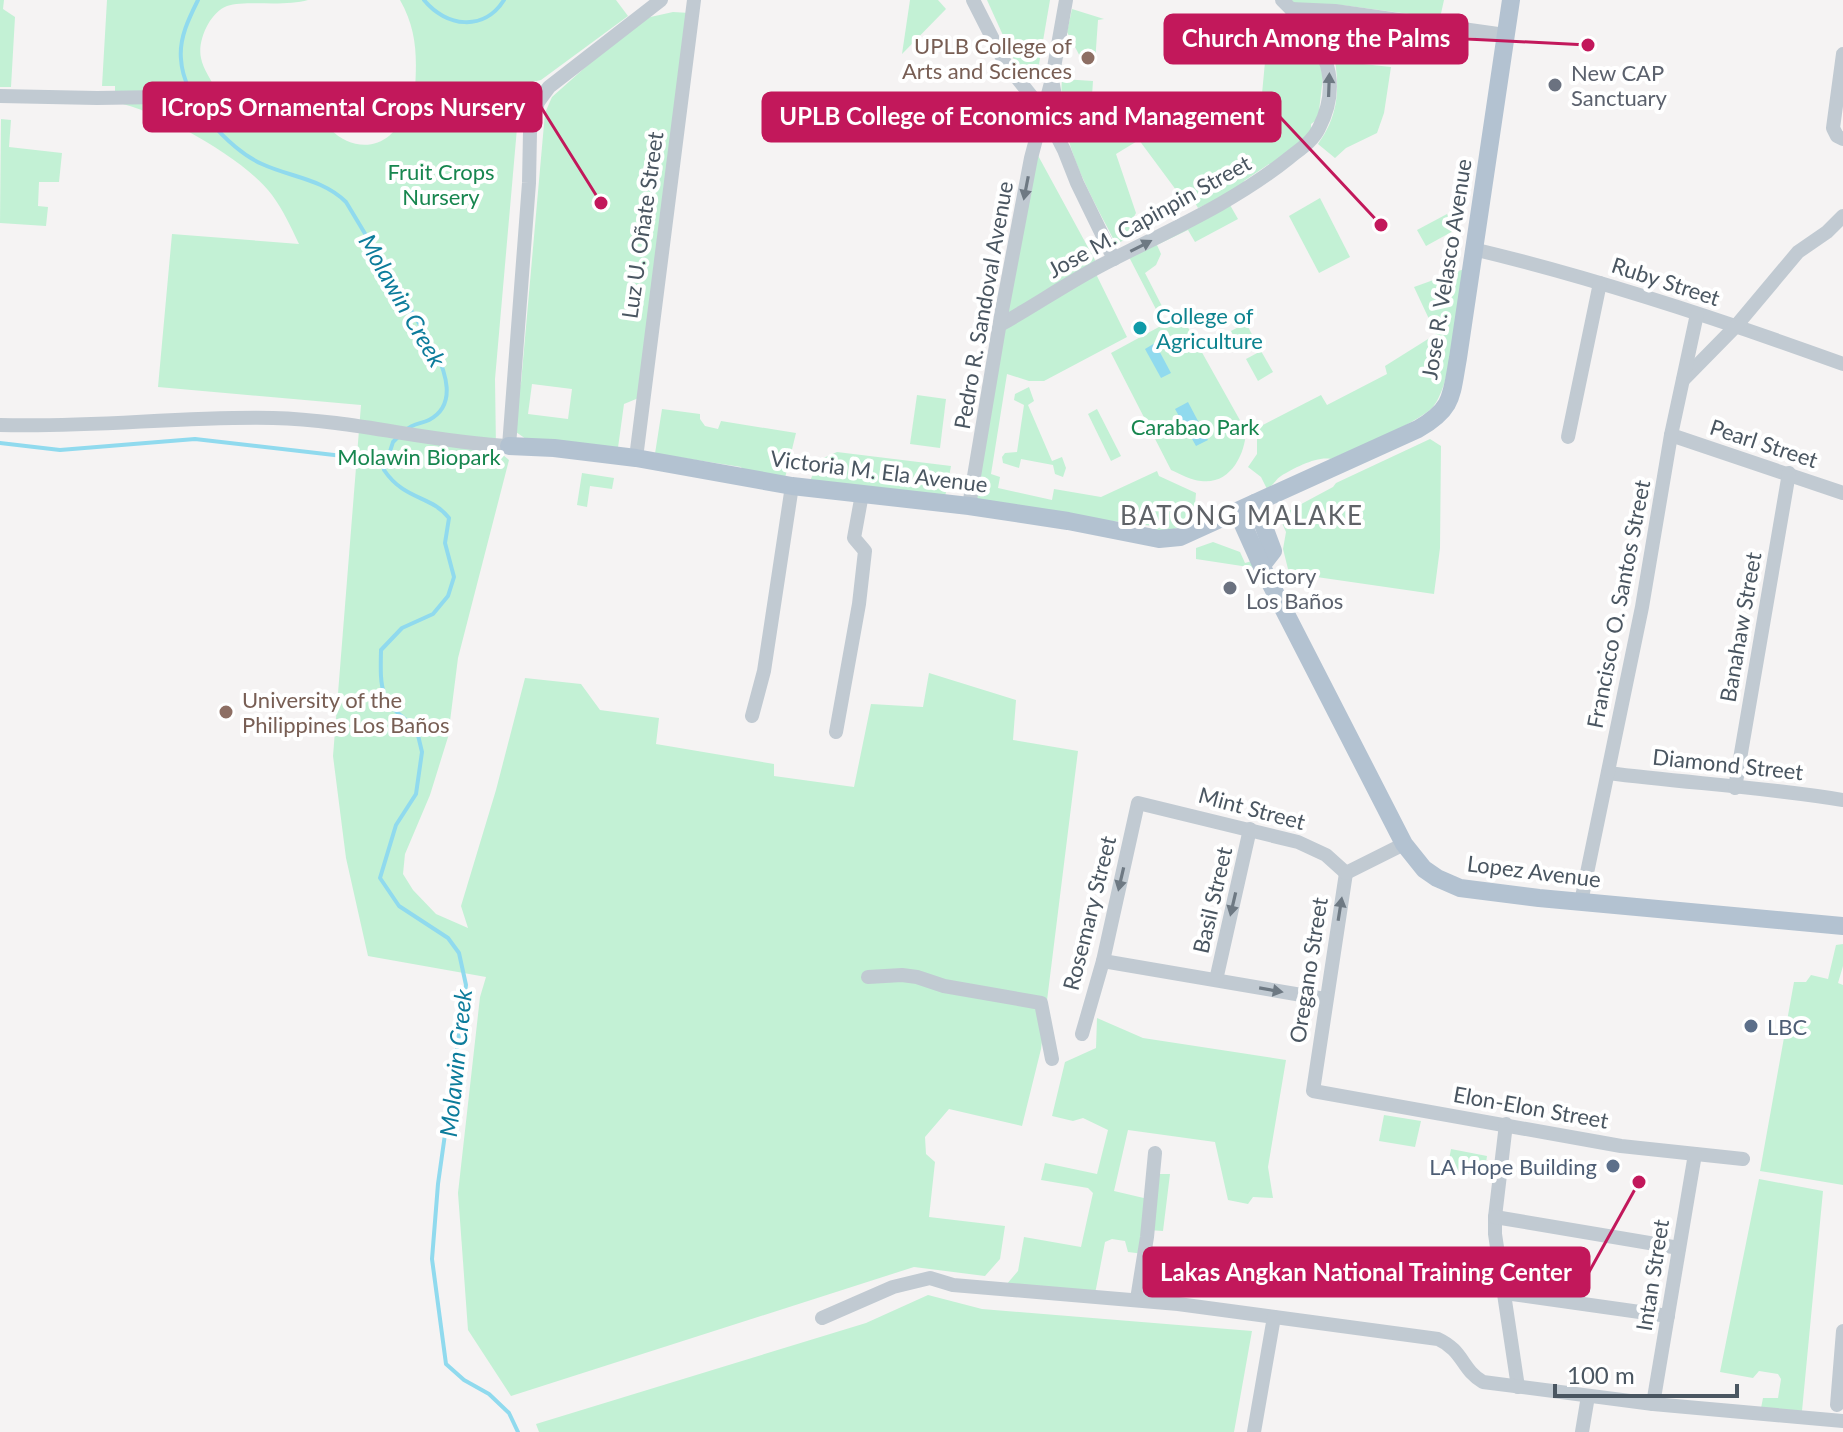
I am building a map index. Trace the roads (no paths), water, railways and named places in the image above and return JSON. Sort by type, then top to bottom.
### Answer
[{"type":"main road","name":"Jose R. Velasco Avenue","points":[[1237,511],[1418,429],[1439,417],[1448,405],[1511,0]]},
{"type":"main road","name":"Victoria M. Ela Avenue","points":[[509,446],[636,458],[792,486],[969,506],[1088,524],[1159,539],[1180,537],[1237,511]]},
{"type":"main road","points":[[1255,503],[1273,551],[1262,565]]},
{"type":"main road","name":"Lopez Avenue","points":[[1237,511],[1404,844],[1424,869],[1437,878],[1460,888],[1843,926]]},
{"type":"street","points":[[0,425],[53,427],[162,419],[276,418],[470,444],[509,446],[529,183],[530,132],[538,102],[549,87],[661,0]]},
{"type":"street","name":"Luz U. Oñate Street","points":[[636,458],[694,0]]},
{"type":"street","points":[[973,0],[1005,63],[1045,113],[1114,259]]},
{"type":"street","points":[[1064,150],[1052,79],[1066,0]]},
{"type":"street","points":[[1286,5],[1505,35]]},
{"type":"street","name":"Jose M. Capinpin Street","points":[[1000,325],[1114,259],[1261,181],[1309,142],[1319,128],[1329,96],[1329,65],[1324,51],[1286,5]]},
{"type":"street","points":[[1843,54],[1833,119],[1837,136],[1843,139]]},
{"type":"street","name":"Pedro R. Sandoval Avenue","points":[[969,506],[1031,158],[1052,79]]},
{"type":"street","points":[[0,96],[433,94],[538,102]]},
{"type":"street","points":[[1683,380],[1736,326],[1798,252],[1827,232],[1843,216]]},
{"type":"street","points":[[1827,232],[1843,234]]},
{"type":"street","name":"Ruby Street","points":[[1473,249],[1600,283],[1843,364]]},
{"type":"street","points":[[1568,437],[1600,283]]},
{"type":"street","name":"Francisco O. Santos Street","points":[[1581,902],[1642,607],[1671,435],[1697,314]]},
{"type":"street","name":"Pearl Street","points":[[1671,435],[1843,493]]},
{"type":"street","name":"Banahaw Street","points":[[1735,788],[1789,473]]},
{"type":"street","points":[[752,716],[758,703],[764,671],[792,486]]},
{"type":"street","points":[[836,732],[859,604],[865,551],[854,538],[862,494]]},
{"type":"street","name":"Diamond Street","points":[[1608,773],[1797,792],[1843,800]]},
{"type":"street","name":"Mint Street","points":[[1138,803],[1250,829],[1314,848],[1346,873]]},
{"type":"street","name":"Rosemary Street","points":[[1082,1034],[1103,961],[1138,803]]},
{"type":"street","name":"Basil Street","points":[[1216,980],[1250,829]]},
{"type":"street","name":"Oregano Street","points":[[1313,1091],[1346,873],[1404,844]]},
{"type":"street","points":[[1103,961],[1325,999]]},
{"type":"street","points":[[868,977],[917,977],[944,986],[1041,1003],[1052,1059]]},
{"type":"street","name":"Elon-Elon Street","points":[[1313,1091],[1621,1146],[1743,1159]]},
{"type":"street","points":[[1506,1124],[1495,1217],[1518,1387]]},
{"type":"street","points":[[1137,1299],[1155,1153]]},
{"type":"street","name":"Intan Street","points":[[1653,1404],[1695,1154]]},
{"type":"street","points":[[1495,1217],[1679,1248]]},
{"type":"street","points":[[822,1318],[893,1287],[930,1278],[953,1285],[1137,1299],[1438,1339],[1453,1346],[1471,1375],[1483,1382],[1812,1425],[1838,1421],[1843,1331]]},
{"type":"street","points":[[1505,1293],[1668,1316]]},
{"type":"street","points":[[1254,1432],[1274,1317]]},
{"type":"street","points":[[1582,1432],[1588,1396]]},
{"type":"water","points":[[1155,343],[1171,373],[1161,378],[1145,349]]},
{"type":"water","points":[[1188,402],[1208,440],[1196,446],[1175,409]]},
{"type":"waterway","name":"Molawin Creek","points":[[198,0],[185,28],[181,59],[190,90],[199,105],[222,134],[249,157],[317,183],[346,202],[435,350],[447,387],[444,406],[429,420],[406,430]]},
{"type":"waterway","name":"Molawin Creek","points":[[424,0],[443,16],[465,22],[486,17],[504,0]]},
{"type":"waterway","name":"Molawin Creek","points":[[399,436],[393,442],[384,470],[400,487],[434,505],[449,518],[445,543],[454,577],[448,596],[433,614],[402,628],[381,650],[385,695],[395,710],[416,727],[422,752],[416,794],[396,825],[380,878],[399,906],[448,938],[459,953],[466,985],[438,1184],[432,1259],[446,1364],[464,1380],[489,1394],[509,1413],[518,1432]]},
{"type":"waterway","points":[[0,443],[60,450],[195,439],[386,461]]},
{"type":"place","name":"Church Among the Palms","points":[[1588,45]]},
{"type":"place","name":"UPLB College of Arts and Sciences","points":[[1088,58]]},
{"type":"place","name":"New CAP Sanctuary","points":[[1555,85]]},
{"type":"place","name":"ICropS Ornamental Crops Nursery","points":[[601,203]]},
{"type":"place","name":"UPLB College of Economics and Management","points":[[1381,225]]},
{"type":"place","name":"College of Agriculture","points":[[1140,328]]},
{"type":"place","name":"Victory Los Baños","points":[[1230,588]]},
{"type":"place","name":"University of the Philippines Los Baños","points":[[226,712]]},
{"type":"place","name":"LBC","points":[[1751,1026]]},
{"type":"place","name":"LA Hope Building","points":[[1613,1166]]},
{"type":"place","name":"Lakas Angkan National Training Center","points":[[1639,1182]]},
{"type":"district","name":"BATONG MALAKE","points":[[1242,515]]},
{"type":"park label","name":"Fruit Crops Nursery","points":[[441,184]]},
{"type":"park label","name":"Carabao Park","points":[[1195,426]]},
{"type":"park label","name":"Molawin Biopark","points":[[419,456]]}]
